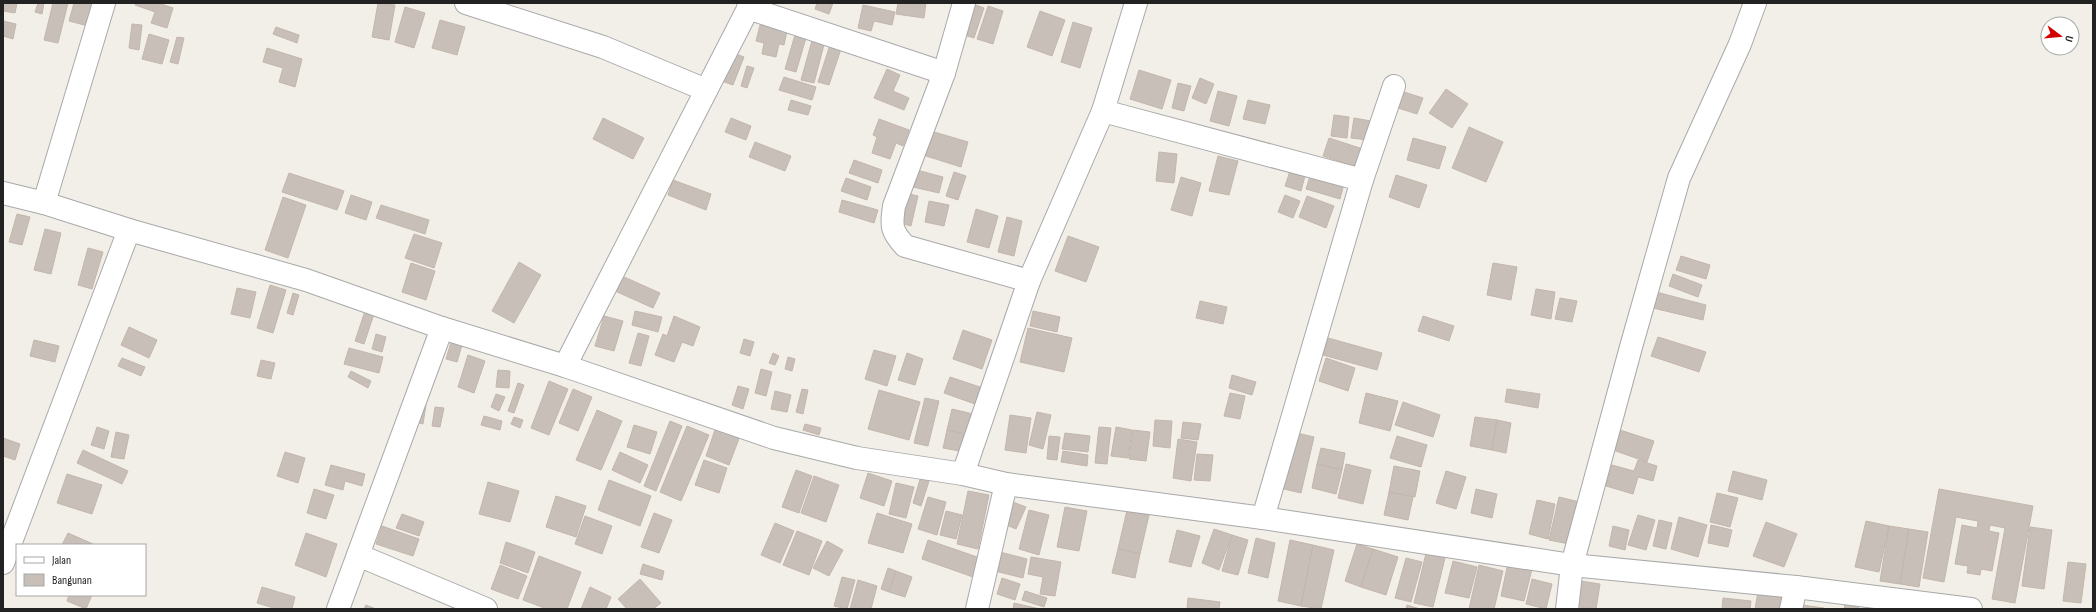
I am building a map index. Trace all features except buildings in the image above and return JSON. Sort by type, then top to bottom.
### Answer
[{"type":"street","points":[[44,203],[104,3]]},
{"type":"street","points":[[466,3],[602,47],[706,90]]},
{"type":"street","points":[[964,3],[944,73],[894,206],[892,222],[894,235],[905,246],[1029,281]]},
{"type":"street","points":[[963,474],[1029,281],[1103,111],[1136,3]]},
{"type":"street","points":[[1567,609],[1572,565],[1630,347],[1679,178],[1740,44],[1755,3]]},
{"type":"street","points":[[565,366],[749,6],[944,73]]},
{"type":"street","points":[[1263,518],[1362,180],[1394,86]]},
{"type":"street","points":[[1103,111],[1362,180]]},
{"type":"street","points":[[3,193],[44,203],[129,230],[306,280],[442,328],[565,366],[774,438],[857,458],[963,474],[1006,484],[1263,518],[1572,565],[1796,587],[1971,609]]},
{"type":"street","points":[[3,563],[129,230]]},
{"type":"street","points":[[338,609],[442,328]]},
{"type":"street","points":[[977,609],[1006,484]]},
{"type":"street","points":[[358,554],[486,609]]},
{"type":"street","points":[[1791,609],[1796,587]]}]
